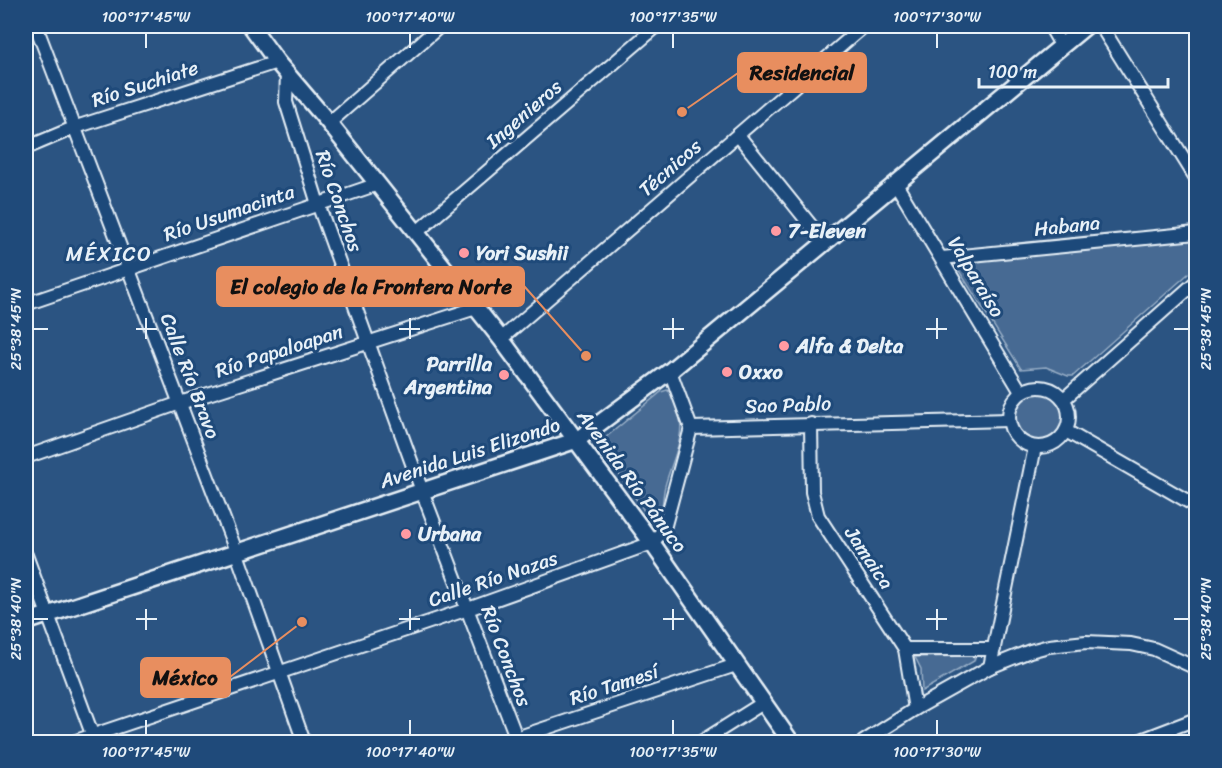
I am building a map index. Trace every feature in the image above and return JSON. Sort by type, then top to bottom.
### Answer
[{"type":"street","name":"Calle Río Bravo","points":[[36,26],[236,551],[304,742]]},
{"type":"street","name":"Avenida Río Pánuco","points":[[251,26],[501,339],[652,543],[791,742]]},
{"type":"street","points":[[329,123],[440,26]]},
{"type":"street","name":"Ingenieros","points":[[417,232],[657,26]]},
{"type":"street","name":"Técnicos","points":[[501,339],[864,26]]},
{"type":"street","points":[[1050,26],[1061,45]]},
{"type":"street","name":"Avenida Luis Elizondo","points":[[26,622],[577,440],[670,371],[1086,26]]},
{"type":"street","points":[[1101,26],[1197,178]]},
{"type":"street","name":"Río Suchiate","points":[[26,148],[76,127],[282,67]]},
{"type":"street","name":"Río Conchos","points":[[282,67],[286,102],[318,204],[422,491],[517,740]]},
{"type":"street","points":[[738,135],[825,243]]},
{"type":"street","name":"Valparaíso","points":[[896,183],[1021,392]]},
{"type":"street","name":"Río Usumacinta","points":[[26,304],[378,184]]},
{"type":"street","name":"Habana","points":[[942,258],[1197,233]]},
{"type":"street","points":[[1064,399],[1197,282]]},
{"type":"street","name":"Río Papaloapan","points":[[26,457],[180,403],[476,308]]},
{"type":"street","points":[[652,543],[665,525],[691,428],[670,371]]},
{"type":"street","points":[[1044,388],[1055,391],[1064,399],[1069,409],[1069,420],[1066,431],[1058,440],[1047,446],[1035,447],[1022,442],[1013,432],[1009,420],[1010,410],[1014,400],[1021,392],[1044,388]]},
{"type":"street","name":"Sao Pablo","points":[[691,428],[1009,420]]},
{"type":"street","name":"Jamaica","points":[[811,424],[812,492],[818,516],[905,648],[915,709]]},
{"type":"street","points":[[1066,431],[1197,506]]},
{"type":"street","points":[[990,667],[1035,447]]},
{"type":"street","name":"Calle Río Nazas","points":[[73,742],[94,739],[279,672],[468,609],[652,543]]},
{"type":"street","points":[[26,555],[94,739]]},
{"type":"street","points":[[863,742],[915,709],[990,667],[1039,648],[1086,642],[1131,644],[1154,649],[1197,668]]},
{"type":"street","points":[[905,648],[994,649]]},
{"type":"street","name":"Río Tamesí","points":[[504,742],[517,740],[736,665]]},
{"type":"street","points":[[701,742],[763,703]]},
{"type":"street","points":[[1136,742],[1197,719]]},
{"type":"shaded area","points":[[1190,239],[1196,248],[1196,267],[1073,376],[1046,367],[1021,369],[951,258]]},
{"type":"shaded area","points":[[1039,387],[1056,392],[1064,400],[1069,417],[1064,434],[1056,442],[1039,447],[1022,442],[1014,434],[1009,417],[1014,400],[1022,392]]},
{"type":"shaded area","points":[[667,390],[675,401],[681,429],[678,448],[665,486],[661,514],[657,522],[651,521],[603,451],[602,443],[605,438],[661,392]]},
{"type":"shaded area","points":[[915,657],[975,657],[974,661],[922,691],[921,669]]},
{"type":"place","name":"Residencial","points":[[682,112]]},
{"type":"place","name":"7-Eleven","points":[[776,231]]},
{"type":"place","name":"Yori Sushii","points":[[464,253]]},
{"type":"place","name":"Alfa & Delta","points":[[784,346]]},
{"type":"place","name":"El colegio de la Frontera Norte","points":[[586,356]]},
{"type":"place","name":"Oxxo","points":[[727,372]]},
{"type":"place","name":"Parrilla Argentina","points":[[504,375]]},
{"type":"place","name":"Urbana","points":[[406,534]]},
{"type":"place","name":"México","points":[[302,622]]},
{"type":"district","name":"MÉXICO","points":[[109,254]]}]
